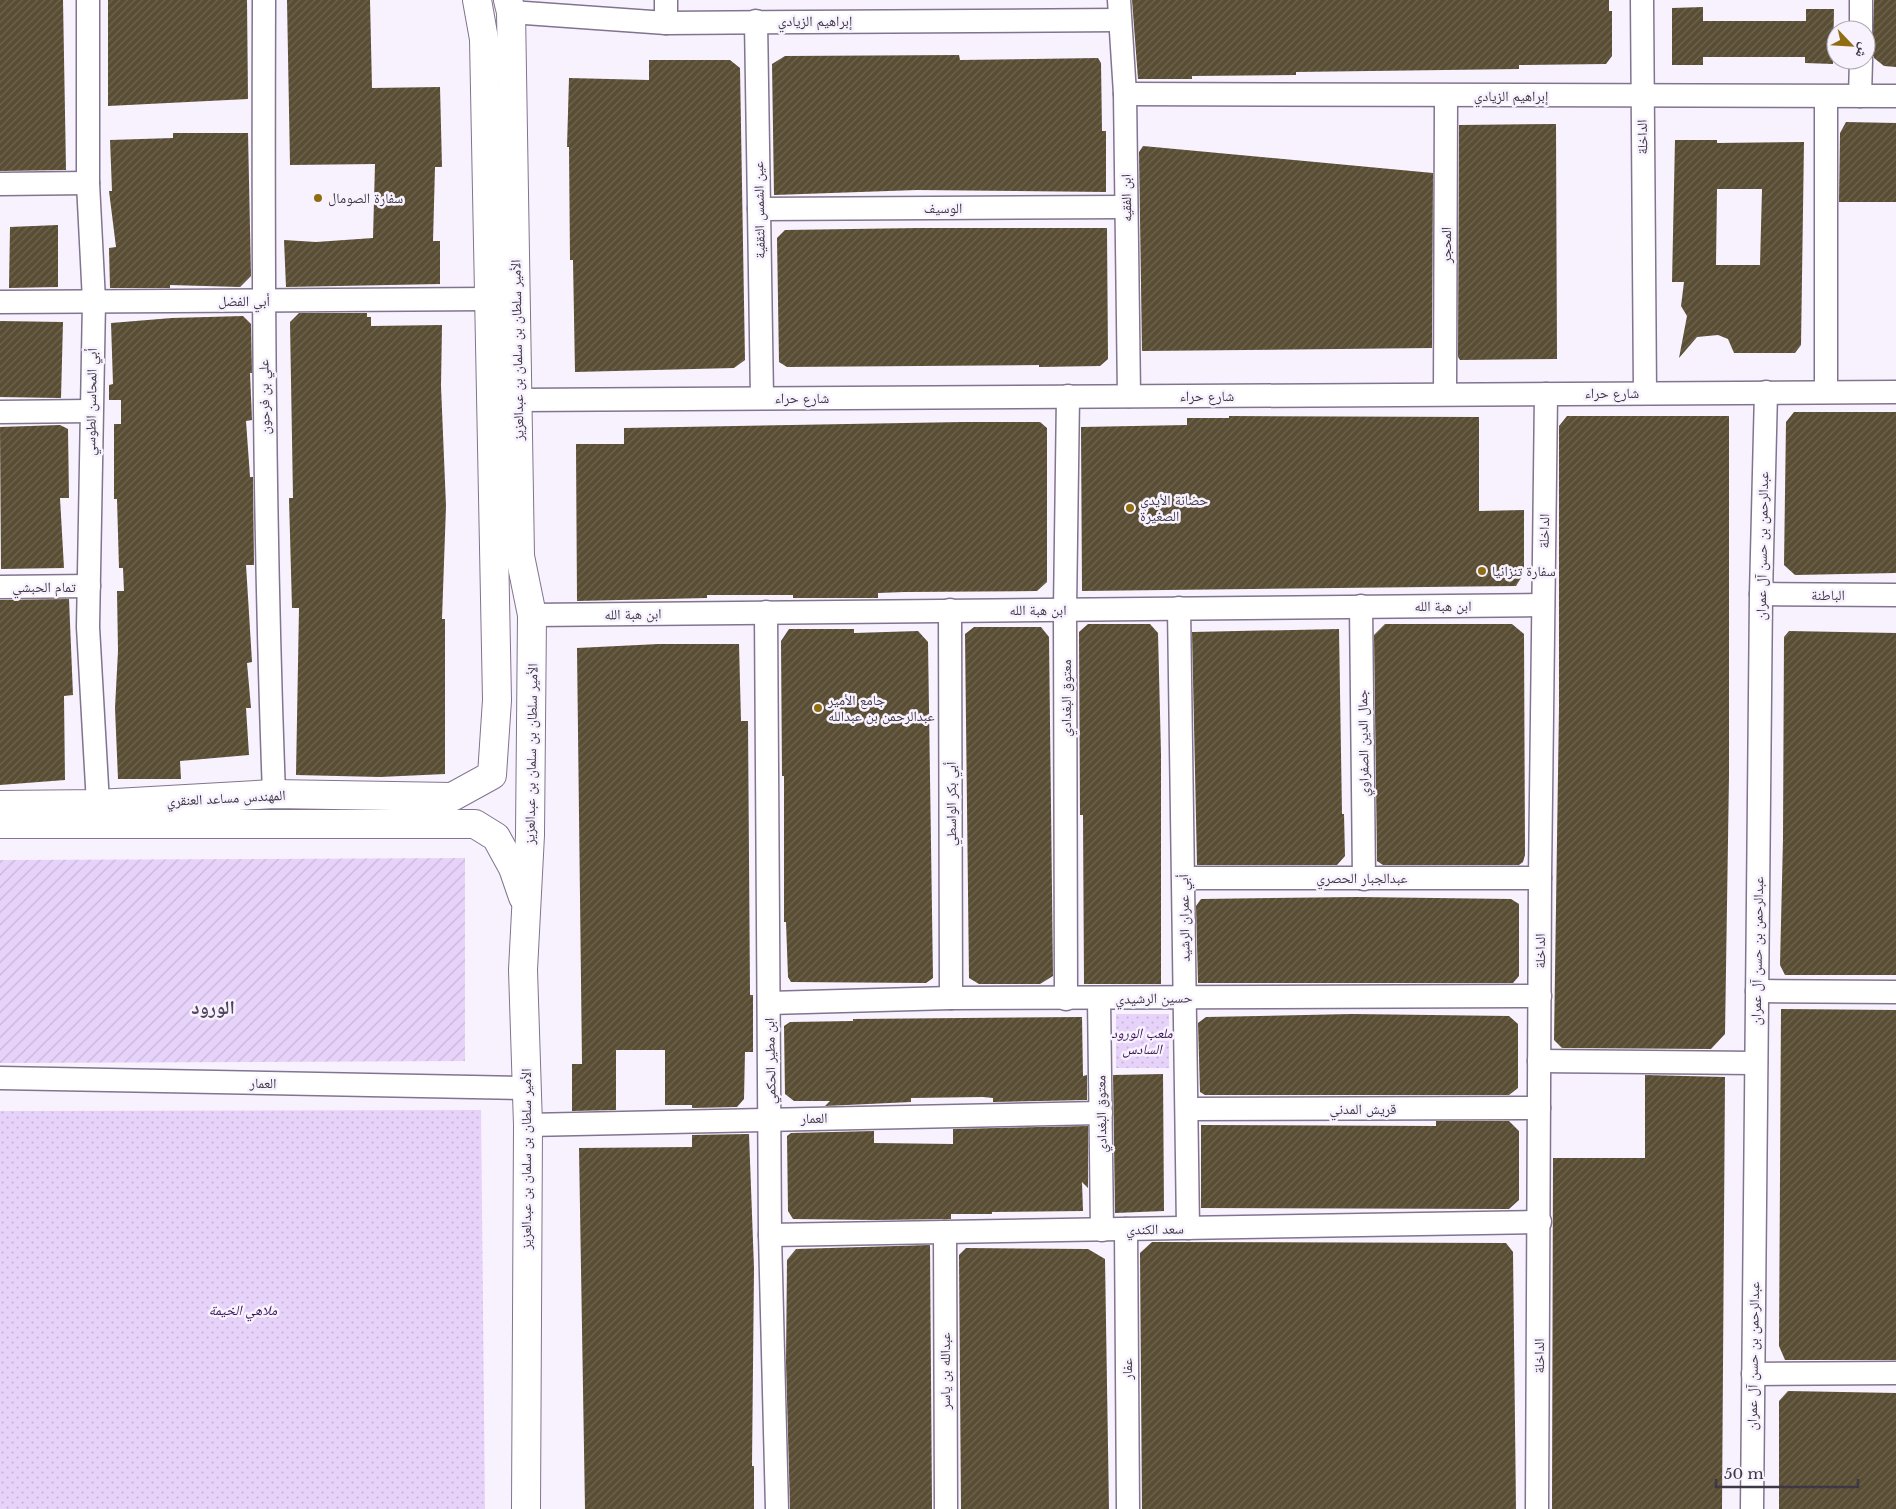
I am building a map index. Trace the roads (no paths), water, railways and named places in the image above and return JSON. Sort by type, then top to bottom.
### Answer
[{"type":"street","name":"أبي المحاسن الطوسي","points":[[88,0],[88,183],[94,301],[88,627],[98,804]]},
{"type":"street","name":"علي بن فرحون","points":[[264,0],[263,301],[267,612],[274,794]]},
{"type":"street","name":"الأمير سلطان بن سلمان بن عبدالعزيز","points":[[477,0],[484,39],[489,299],[507,510],[520,556],[532,614],[528,912],[523,970],[528,1125],[526,1509]]},
{"type":"street","points":[[666,0],[666,23]]},
{"type":"street","name":"الداخلة","points":[[1642,0],[1645,393]]},
{"type":"street","points":[[1861,0],[1861,20]]},
{"type":"street","name":"الأمير سلطان بن سلمان بن عبدالعزيز","points":[[452,797],[492,776],[497,700],[495,563],[507,510],[518,400],[509,6]]},
{"type":"street","name":"إبراهيم الزيادي","points":[[509,6],[666,23],[756,22],[1119,10]]},
{"type":"street","name":"ابن الفقيه","points":[[1119,10],[1125,94],[1129,396]]},
{"type":"street","name":"عين الشمس الثقفية","points":[[756,22],[762,398]]},
{"type":"street","points":[[1860,96],[1861,70]]},
{"type":"street","name":"إبراهيم الزيادي","points":[[1125,94],[1896,96]]},
{"type":"street","name":"المحجر","points":[[1445,394],[1446,96]]},
{"type":"street","points":[[1826,97],[1826,392]]},
{"type":"street","points":[[0,184],[88,183]]},
{"type":"street","name":"الوسيف","points":[[759,209],[1126,208]]},
{"type":"street","name":"أبي الفضل","points":[[0,302],[489,299]]},
{"type":"street","name":"عبدالرحمن بن حسن آل عمران","points":[[1752,1509],[1761,594],[1766,392]]},
{"type":"street","name":"شارع حراء","points":[[518,400],[1896,392]]},
{"type":"street","name":"الداخلة","points":[[1538,1509],[1540,878],[1546,394]]},
{"type":"street","name":"معتوق البغدادي","points":[[1066,999],[1065,610],[1068,396]]},
{"type":"street","points":[[0,412],[91,411]]},
{"type":"street","points":[[495,563],[502,556],[520,556]]},
{"type":"street","name":"تمام الحبشي","points":[[0,587],[89,586]]},
{"type":"street","name":"الباطنة","points":[[1761,594],[1896,595]]},
{"type":"street","name":"ابن هبة الله","points":[[532,614],[1543,605]]},
{"type":"street","name":"جمال الدين الصفراوي","points":[[1361,606],[1364,879]]},
{"type":"street","name":"أبي عمران الرشيد","points":[[1179,608],[1188,1228]]},
{"type":"street","name":"أبي بكر الواسطي","points":[[950,610],[951,998]]},
{"type":"street","name":"ابن مطير الحكمي","points":[[766,612],[770,1235],[777,1509]]},
{"type":"street","name":"المهندس مساعد العنقري","points":[[0,805],[98,804],[274,794],[452,797]]},
{"type":"street","points":[[0,824],[475,824],[496,837],[513,868],[528,912]]},
{"type":"street","name":"عبدالجبار الحصري","points":[[1184,878],[1540,878]]},
{"type":"street","points":[[1757,991],[1896,992]]},
{"type":"street","name":"حسين الرشيدي","points":[[769,1003],[951,998],[1540,996]]},
{"type":"street","name":"معتوق البغدادي","points":[[1099,998],[1102,1230]]},
{"type":"street","points":[[1539,1061],[1756,1063]]},
{"type":"street","name":"العمار","points":[[0,1078],[526,1088]]},
{"type":"street","name":"قريش المدني","points":[[1186,1109],[1539,1108]]},
{"type":"street","name":"العمار","points":[[528,1125],[1101,1113]]},
{"type":"street","name":"سعد الكندي","points":[[770,1235],[1540,1222]]},
{"type":"street","name":"عفار","points":[[1126,1229],[1128,1509]]},
{"type":"street","name":"عبدالله بن ياسر","points":[[945,1232],[946,1509]]},
{"type":"street","points":[[1753,1374],[1896,1373]]},
{"type":"place","name":"سفارة الصومال","points":[[318,198]]},
{"type":"place","name":"حضانة الأيدي الصغيرة","points":[[1130,508]]},
{"type":"place","name":"سفارة تنزانيا","points":[[1482,571]]},
{"type":"place","name":"جامع الأمير عبدالرحمن بن عبدالله","points":[[818,708]]},
{"type":"district","name":"الورود","points":[[213,1007]]},
{"type":"park label","name":"ملعب الورود السادس","points":[[1142,1042]]},
{"type":"park label","name":"ملاهي الخيمة","points":[[243,1310]]}]
